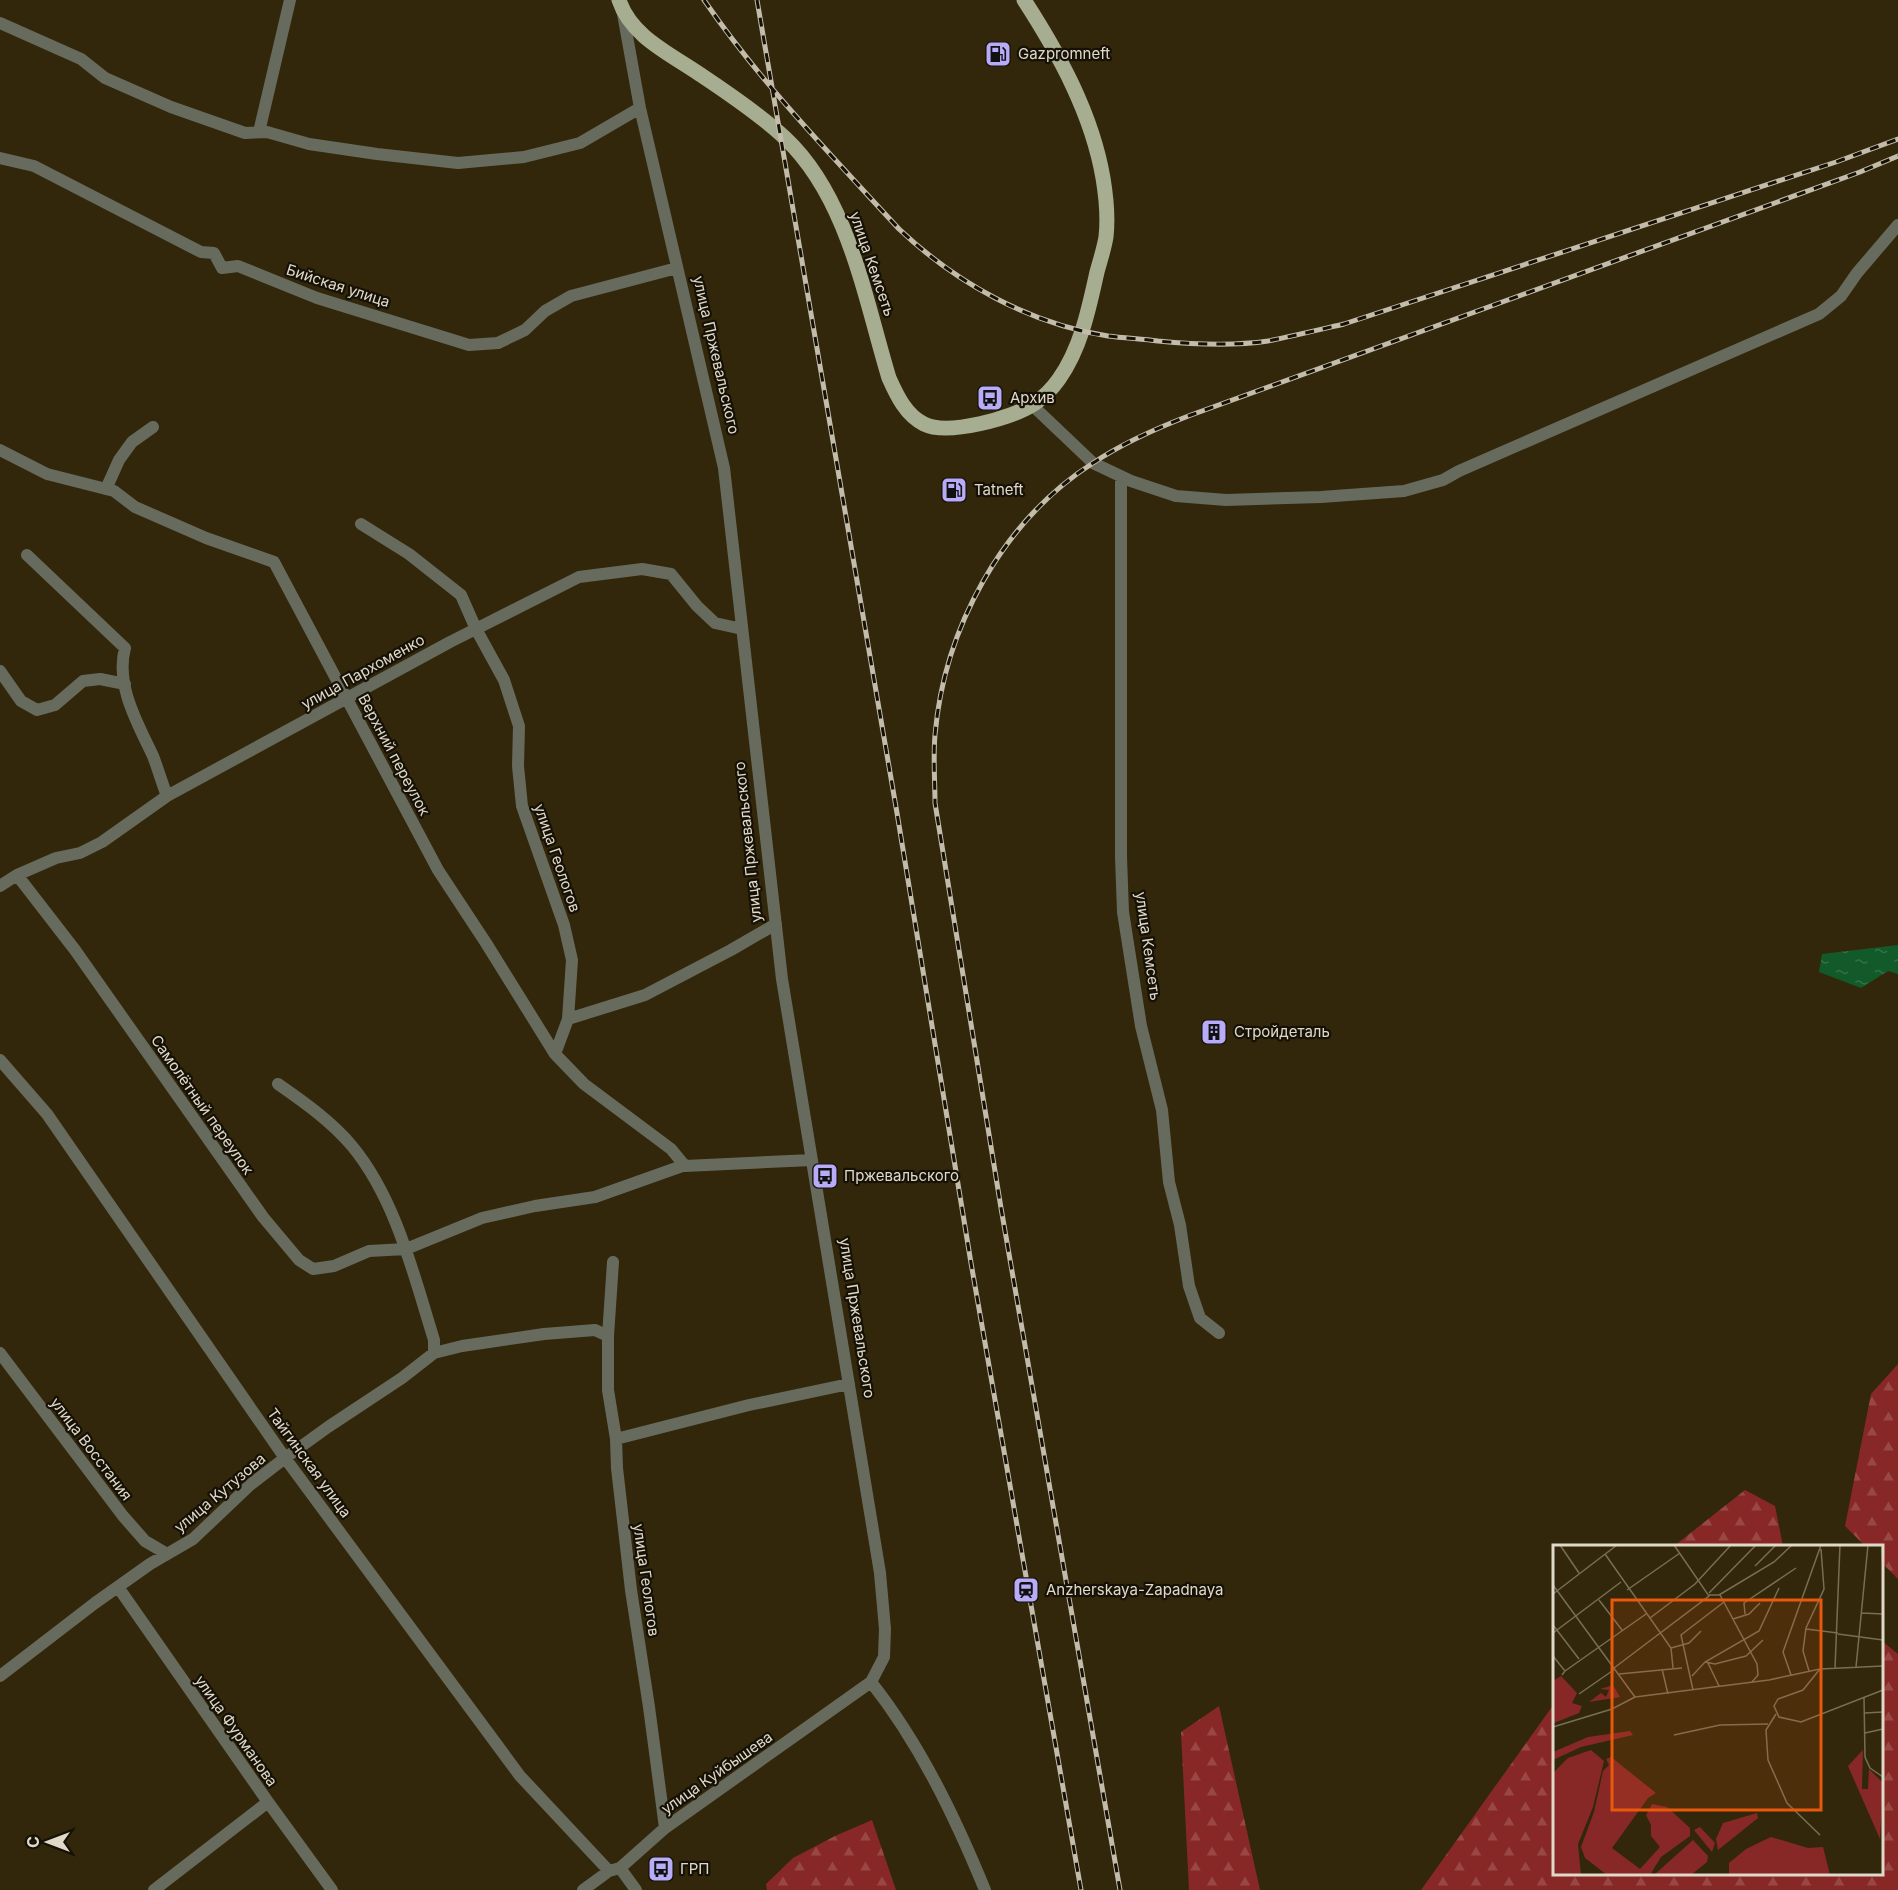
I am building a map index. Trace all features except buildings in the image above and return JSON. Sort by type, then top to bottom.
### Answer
[{"type":"main road","name":"улица Кемсеть","points":[[621,7],[659,50],[699,74],[785,137],[816,176],[851,249],[889,378],[907,411],[931,427],[954,428],[994,419],[1032,405],[1059,379],[1074,351],[1090,304],[1106,237],[1103,178],[1088,122],[1064,69],[1024,0]]},
{"type":"street","points":[[259,132],[290,0]]},
{"type":"street","name":"улица Пржевальского","points":[[621,7],[640,108],[724,468],[782,979],[880,1573],[885,1629],[884,1656],[871,1683]]},
{"type":"street","points":[[0,23],[81,59],[105,78],[171,107],[245,133],[267,132],[309,144],[458,163],[524,157],[580,142],[640,108]]},
{"type":"street","name":"Бийская улица","points":[[0,158],[34,166],[201,252],[214,253],[222,268],[238,266],[317,298],[470,345],[498,343],[525,330],[545,311],[571,296],[677,268]]},
{"type":"street","points":[[1032,405],[1093,463],[1176,496],[1226,500],[1321,497],[1404,491],[1443,480],[1819,314],[1841,296],[1857,273],[1898,225]]},
{"type":"street","points":[[106,489],[119,460],[132,442],[153,427]]},
{"type":"street","name":"Верхний переулок","points":[[0,450],[47,474],[114,491],[135,507],[146,512],[206,538],[274,562],[438,870],[486,942],[555,1054]]},
{"type":"street","name":"улица Кемсеть","points":[[1126,478],[1121,857],[1123,912],[1141,1026],[1162,1110],[1168,1182],[1180,1225],[1189,1286],[1200,1318],[1219,1333]]},
{"type":"street","name":"улица Геологов","points":[[361,524],[409,554],[461,595],[476,629],[504,680],[519,726],[518,766],[522,806],[564,926],[572,960],[568,1019],[555,1054]]},
{"type":"street","points":[[27,555],[125,648],[123,654],[125,684],[131,710],[154,758],[167,796]]},
{"type":"street","name":"улица Пархоменко","points":[[0,886],[17,875],[56,858],[80,854],[102,842],[167,796],[476,629],[579,577],[642,569],[671,574],[697,606],[715,623],[742,629]]},
{"type":"street","points":[[0,671],[21,701],[37,710],[55,705],[83,681],[100,679],[125,684]]},
{"type":"street","name":"Самолётный переулок","points":[[17,875],[75,950],[263,1217],[299,1260],[314,1269],[334,1266],[369,1251],[406,1249],[482,1218],[536,1206],[595,1197],[685,1166],[812,1160]]},
{"type":"street","points":[[568,1019],[645,994],[776,924]]},
{"type":"street","points":[[555,1054],[584,1084],[671,1149],[685,1166]]},
{"type":"street","name":"Тайгинская улица","points":[[0,1060],[46,1114],[285,1458],[520,1776],[636,1890]]},
{"type":"street","points":[[278,1084],[307,1104],[352,1146],[384,1195],[406,1249],[434,1341],[434,1353]]},
{"type":"street","name":"улица Геологов","points":[[613,1262],[608,1336],[608,1390],[616,1439],[617,1468],[631,1590],[665,1828]]},
{"type":"street","name":"улица Кутузова","points":[[0,1676],[150,1564],[193,1539],[250,1485],[434,1353],[462,1346],[544,1334],[595,1330],[608,1336]]},
{"type":"street","name":"улица Восстания","points":[[0,1353],[123,1516],[145,1541],[167,1554]]},
{"type":"street","points":[[616,1439],[749,1405],[849,1384]]},
{"type":"street","points":[[145,1541],[150,1564]]},
{"type":"street","name":"улица Фурманова","points":[[118,1587],[268,1803],[332,1890]]},
{"type":"street","points":[[871,1683],[889,1706],[928,1768],[985,1890]]},
{"type":"street","name":"улица Куйбышева","points":[[583,1890],[614,1869],[665,1828],[871,1683]]},
{"type":"street","points":[[154,1890],[268,1803]]},
{"type":"green space","points":[[1898,1364],[1898,1579],[1883,1564],[1883,1545],[1864,1545],[1845,1526],[1871,1394]]},
{"type":"green space","points":[[1745,1490],[1775,1506],[1783,1545],[1675,1545]]},
{"type":"green space","points":[[1883,1642],[1898,1654],[1898,1890],[1421,1890],[1553,1705],[1553,1875],[1883,1875]]},
{"type":"green space","points":[[1219,1706],[1260,1890],[1189,1890],[1181,1732]]},
{"type":"green space","points":[[872,1820],[896,1890],[767,1890],[766,1884],[793,1858]]},
{"type":"water","points":[[1898,945],[1898,974],[1888,971],[1861,988],[1819,972],[1822,954]]},
{"type":"railway","points":[[704,0],[726,31],[797,118],[899,229],[921,249],[970,283],[1023,311],[1050,322],[1114,337],[1184,343],[1241,344],[1268,341],[1344,324],[1836,162],[1898,139]]},
{"type":"railway","points":[[757,0],[897,813],[971,1263],[1081,1890]]},
{"type":"railway","points":[[1120,1890],[1001,1208],[935,803],[934,744],[941,695],[951,656],[965,618],[983,581],[1005,547],[1031,515],[1060,487],[1093,463],[1140,436],[1191,415],[1860,172],[1898,156]]},
{"type":"place","name":"Gazpromneft","points":[[998,54]]},
{"type":"place","name":"Архив","points":[[990,398]]},
{"type":"place","name":"Tatneft","points":[[954,490]]},
{"type":"place","name":"Стройдеталь","points":[[1214,1032]]},
{"type":"place","name":"Пржевальского","points":[[825,1176]]},
{"type":"place","name":"Anzherskaya-Zapadnaya","points":[[1026,1590]]},
{"type":"place","name":"ГРП","points":[[661,1869]]}]
